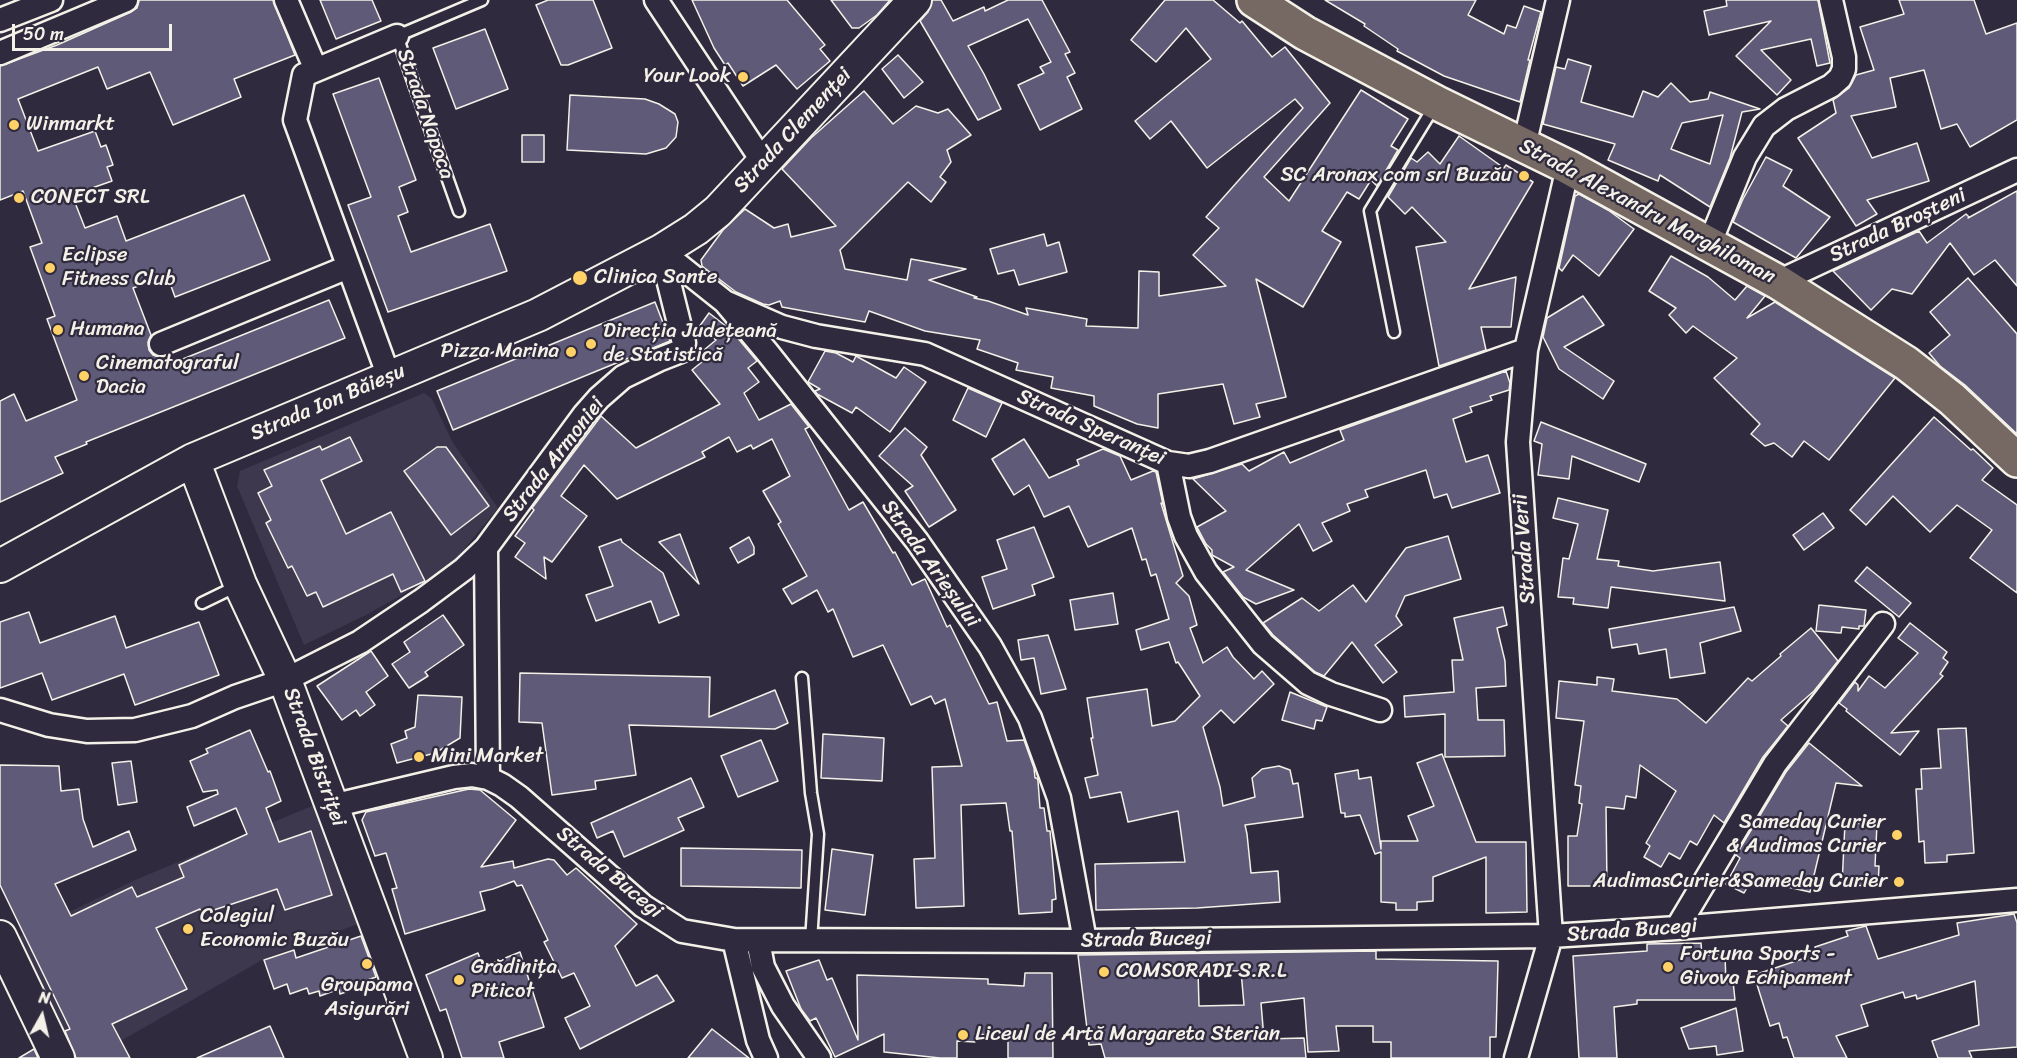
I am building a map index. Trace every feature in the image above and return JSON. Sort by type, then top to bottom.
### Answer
[{"type":"main road","name":"Strada Alexandru Marghiloman","points":[[1254,0],[1305,33],[1437,103],[1568,167],[1778,282],[1906,363],[1952,399],[2017,460]]},
{"type":"street","points":[[0,53],[126,0]]},
{"type":"street","points":[[286,0],[310,72],[295,120],[388,377]]},
{"type":"street","points":[[656,0],[763,162]]},
{"type":"street","name":"Strada Clemenței","points":[[661,251],[696,229],[718,211],[915,0]]},
{"type":"street","points":[[1524,146],[1558,0]]},
{"type":"street","points":[[1709,245],[1745,157],[1764,126],[1786,109],[1831,86],[1840,78],[1844,69],[1844,57],[1831,0]]},
{"type":"street","points":[[0,20],[43,2],[50,32]]},
{"type":"street","points":[[310,72],[397,36]]},
{"type":"street","name":"Strada Verii","points":[[1516,1058],[1551,936],[1518,442],[1526,350],[1568,167]]},
{"type":"street","name":"Strada Broșteni","points":[[1778,282],[2017,170]]},
{"type":"street","name":"Strada Arieșului","points":[[661,251],[725,302],[917,541],[990,646],[1030,718],[1059,798],[1085,941]]},
{"type":"street","name":"Strada Armoniei","points":[[0,710],[49,725],[87,731],[135,730],[192,716],[235,697],[285,680],[360,642],[456,575],[486,548],[599,398],[623,377],[681,351],[684,343],[661,251]]},
{"type":"street","name":"Strada Ion Băieșu","points":[[0,566],[192,460],[538,315],[661,251]]},
{"type":"street","points":[[161,344],[348,267]]},
{"type":"street","name":"Strada Speranței","points":[[725,302],[782,327],[816,336],[925,354],[1168,463],[1189,466],[1526,350]]},
{"type":"street","name":"Strada Bistriței","points":[[192,460],[240,584],[285,680],[426,1058]]},
{"type":"street","points":[[1168,463],[1179,517],[1186,536],[1206,572],[1263,644],[1308,683],[1331,694],[1380,710]]},
{"type":"street","points":[[486,548],[488,778]]},
{"type":"street","points":[[1677,928],[1775,764],[1883,624]]},
{"type":"street","name":"Strada Bucegi","points":[[332,806],[454,777],[472,775],[488,778],[519,797],[643,906],[682,931],[734,940],[1085,941],[1551,936],[2017,900]]},
{"type":"street","points":[[0,937],[58,1058]]},
{"type":"street","points":[[734,940],[758,1040],[766,1058]]},
{"type":"street","points":[[758,941],[763,967],[783,1006],[819,1058]]},
{"type":"lane","name":"Strada Napoca","points":[[459,211],[397,36],[482,0]]},
{"type":"lane","points":[[1394,332],[1370,211],[1437,103]]},
{"type":"lane","points":[[202,603],[240,584]]},
{"type":"lane","points":[[802,678],[811,793],[818,834],[811,941]]},
{"type":"shaded area","points":[[424,393],[432,399],[453,443],[498,508],[448,569],[366,615],[304,645],[237,486],[240,471]]},
{"type":"shaded area","name":"Colegiul Economic Buzău","points":[[319,803],[363,922],[262,960],[91,1058],[71,1058],[18,937],[135,880]]},
{"type":"building","points":[[139,0],[273,0],[295,55],[234,79],[241,97],[173,125],[150,72],[107,89],[98,67],[18,99],[38,151],[95,131],[101,147],[106,145],[113,165],[107,167],[112,181],[72,195],[85,228],[117,216],[126,241],[244,195],[270,260],[175,297],[167,275],[133,288],[151,335],[148,342],[149,350],[153,355],[159,357],[163,367],[329,300],[345,338],[86,442],[87,444],[55,457],[63,473],[0,502],[0,401],[14,394],[26,421],[77,400],[47,319],[55,316],[30,247],[42,243],[23,191],[0,200],[0,66],[57,45],[131,12],[137,8]]},
{"type":"building","points":[[320,0],[372,0],[381,21],[336,39]]},
{"type":"building","points":[[548,0],[593,0],[612,48],[568,65],[561,65],[536,5]]},
{"type":"building","points":[[692,0],[787,0],[825,45],[820,49],[830,61],[797,89],[776,65],[743,86],[728,63],[725,65],[714,48]]},
{"type":"building","points":[[831,0],[890,0],[877,15],[859,28],[852,28]]},
{"type":"building","points":[[932,0],[941,0],[953,21],[984,7],[985,11],[1008,0],[1042,0],[1070,52],[1065,54],[1075,73],[1067,77],[1082,109],[1040,130],[1018,85],[1044,73],[1040,67],[1051,62],[1028,19],[968,46],[1001,109],[978,120],[920,21],[928,12]]},
{"type":"building","points":[[1165,0],[1213,0],[1240,23],[1242,21],[1272,57],[1285,47],[1330,103],[1264,177],[1289,201],[1361,90],[1408,119],[1391,146],[1398,150],[1377,186],[1371,180],[1359,199],[1347,192],[1322,231],[1341,242],[1303,307],[1256,279],[1286,397],[1256,404],[1260,417],[1234,424],[1223,384],[1158,394],[1158,428],[1137,424],[1094,406],[1094,396],[1051,388],[1053,377],[1016,370],[1018,363],[977,349],[980,340],[925,331],[869,311],[865,322],[782,307],[780,301],[769,305],[763,304],[736,292],[702,266],[701,260],[723,230],[745,209],[774,228],[788,224],[791,237],[836,226],[782,169],[811,138],[864,91],[893,124],[916,106],[938,113],[948,109],[971,135],[947,150],[951,162],[940,177],[946,182],[931,202],[908,182],[840,250],[845,269],[907,280],[911,259],[966,269],[929,280],[977,297],[974,298],[1028,315],[1026,308],[1087,319],[1086,326],[1138,328],[1139,271],[1159,272],[1159,296],[1226,286],[1193,255],[1219,228],[1206,217],[1303,108],[1295,99],[1207,168],[1171,121],[1150,139],[1135,121],[1211,59],[1186,28],[1156,62],[1131,40]]},
{"type":"building","points":[[1325,0],[1476,0],[1468,15],[1504,34],[1507,25],[1516,28],[1524,6],[1541,12],[1520,102],[1444,76],[1397,51],[1398,49],[1364,26],[1365,24]]},
{"type":"building","points":[[1726,0],[1818,0],[1830,63],[1817,66],[1811,39],[1761,50],[1791,80],[1777,95],[1736,56],[1771,21],[1709,35],[1704,11],[1727,6]]},
{"type":"building","points":[[1899,0],[1974,0],[1986,34],[2017,23],[2017,120],[1970,147],[1957,124],[1941,129],[1924,70],[1890,78],[1896,107],[1851,116],[1872,158],[1917,143],[1929,181],[1867,200],[1877,214],[1856,226],[1798,138],[1836,113],[1833,100],[1849,88],[1856,75],[1874,70],[1860,27],[1904,14]]},
{"type":"building","points":[[485,29],[508,89],[456,109],[433,48]]},
{"type":"building","points":[[898,55],[923,82],[904,98],[882,69]]},
{"type":"building","points":[[1568,59],[1591,66],[1581,102],[1633,117],[1643,91],[1658,97],[1671,83],[1690,102],[1708,99],[1710,92],[1760,109],[1742,112],[1730,158],[1710,207],[1660,175],[1658,181],[1608,160],[1615,144],[1543,124],[1556,67],[1565,69]],"holes":[[[1723,115],[1710,164],[1671,149],[1682,123]]]},
{"type":"building","points":[[379,78],[416,180],[399,187],[408,212],[398,216],[411,252],[490,224],[507,271],[388,312],[348,205],[371,197],[333,94]]},
{"type":"building","points":[[570,95],[645,99],[659,104],[675,114],[678,122],[676,137],[666,148],[646,154],[567,150]]},
{"type":"building","points":[[522,135],[544,135],[544,162],[522,162]]},
{"type":"building","points":[[1459,136],[1504,168],[1506,165],[1533,182],[1469,289],[1516,277],[1511,327],[1481,327],[1486,350],[1439,366],[1416,247],[1446,242],[1412,207],[1405,214],[1388,197],[1411,158],[1417,162],[1428,152],[1440,164]]},
{"type":"building","points":[[1766,157],[1792,170],[1783,186],[1830,217],[1796,258],[1733,222]]},
{"type":"building","points":[[2017,191],[2017,286],[1995,260],[1974,275],[1950,243],[1912,294],[1892,289],[1871,310],[1833,271],[1919,231],[1927,243],[1966,214],[1968,218]]},
{"type":"building","points":[[1579,194],[1608,210],[1634,229],[1599,276],[1573,255],[1562,271],[1559,268],[1575,196]]},
{"type":"building","points":[[1044,234],[1047,246],[1059,242],[1067,272],[1019,285],[1014,270],[998,274],[990,249]]},
{"type":"building","points":[[1671,256],[1708,277],[1735,300],[1747,286],[1765,296],[1747,318],[1775,302],[1895,378],[1829,460],[1804,441],[1792,457],[1774,443],[1765,446],[1751,434],[1760,424],[1714,378],[1737,358],[1693,326],[1686,333],[1669,315],[1676,308],[1649,291]]},
{"type":"building","points":[[1968,278],[2017,334],[2017,434],[1965,385],[1940,366],[1929,353],[1950,335],[1930,312]]},
{"type":"building","points":[[1583,296],[1604,325],[1564,347],[1614,381],[1603,399],[1559,369],[1543,337],[1547,318]]},
{"type":"building","points":[[655,302],[670,341],[453,430],[437,391]]},
{"type":"building","points":[[709,313],[731,330],[757,361],[748,368],[759,382],[744,393],[759,420],[791,404],[809,427],[805,429],[849,510],[863,502],[893,553],[895,552],[912,585],[925,579],[947,627],[950,625],[989,704],[997,702],[1007,741],[1024,740],[1034,768],[1035,778],[1038,781],[1040,808],[1044,808],[1047,831],[1050,831],[1056,899],[1052,900],[1052,912],[1019,914],[1012,831],[1010,831],[1006,803],[961,805],[964,906],[916,908],[914,859],[935,858],[932,767],[962,766],[945,699],[935,704],[931,696],[911,705],[883,645],[853,657],[833,609],[828,612],[817,590],[792,604],[783,589],[807,576],[778,524],[781,522],[763,491],[790,476],[772,439],[753,449],[751,445],[737,452],[729,437],[702,452],[705,457],[617,499],[584,465],[561,496],[587,516],[552,562],[544,557],[546,579],[515,557],[525,543],[515,536],[534,510],[532,508],[601,416],[636,448],[720,404],[692,370],[703,361],[698,355],[716,340],[699,327]]},
{"type":"building","points":[[825,351],[836,353],[853,362],[856,356],[896,378],[904,367],[926,382],[890,432],[856,407],[852,413],[817,394],[815,391],[820,389],[808,382]]},
{"type":"building","points":[[1506,371],[1510,383],[1509,390],[1490,396],[1492,400],[1470,407],[1472,412],[1453,419],[1466,462],[1488,455],[1500,493],[1452,508],[1447,494],[1434,498],[1426,470],[1365,490],[1368,497],[1347,504],[1350,511],[1322,523],[1332,541],[1313,551],[1299,524],[1246,570],[1294,590],[1256,604],[1243,597],[1223,572],[1234,567],[1212,555],[1212,550],[1197,527],[1226,511],[1193,479],[1242,464],[1249,471],[1284,452],[1290,463],[1344,440],[1340,430]]},
{"type":"building","points":[[968,388],[1002,403],[986,437],[953,420]]},
{"type":"building","points":[[1934,417],[1993,468],[1982,480],[2017,505],[2017,593],[1970,558],[1992,530],[1957,505],[1930,532],[1893,496],[1866,525],[1850,510]]},
{"type":"building","points":[[1541,422],[1646,464],[1639,482],[1572,456],[1569,479],[1538,475],[1542,444],[1534,441]]},
{"type":"building","points":[[905,428],[927,447],[921,455],[956,510],[929,527],[905,491],[913,486],[879,456]]},
{"type":"building","points":[[350,437],[362,461],[321,480],[346,534],[391,512],[425,581],[401,592],[393,574],[323,607],[316,592],[307,596],[292,566],[288,568],[266,523],[271,520],[258,493],[272,486],[264,470],[320,446],[322,450]]},
{"type":"building","points":[[1024,439],[1049,478],[1079,465],[1077,460],[1103,449],[1120,456],[1131,480],[1153,471],[1156,472],[1163,504],[1161,503],[1183,576],[1176,583],[1189,596],[1197,625],[1190,628],[1203,663],[1227,647],[1233,657],[1254,679],[1262,671],[1274,684],[1234,723],[1221,710],[1203,727],[1223,806],[1255,797],[1252,778],[1262,769],[1279,766],[1290,770],[1293,784],[1298,783],[1303,817],[1245,825],[1251,873],[1278,871],[1280,902],[1197,908],[1096,910],[1095,864],[1185,862],[1178,811],[1128,822],[1121,792],[1090,798],[1085,778],[1098,775],[1087,698],[1147,689],[1152,726],[1175,721],[1200,696],[1178,662],[1176,663],[1169,642],[1141,650],[1136,630],[1169,619],[1156,574],[1151,576],[1146,559],[1142,560],[1132,528],[1088,547],[1069,506],[1044,517],[1029,485],[1014,495],[992,459]]},
{"type":"building","points":[[437,447],[446,447],[489,506],[451,535],[404,471]]},
{"type":"building","points":[[1558,498],[1608,510],[1597,559],[1619,561],[1618,566],[1653,571],[1720,562],[1725,601],[1611,587],[1608,608],[1573,604],[1574,598],[1558,597],[1563,558],[1569,559],[1578,524],[1553,518]]},
{"type":"building","points":[[1823,513],[1834,528],[1804,550],[1793,535]]},
{"type":"building","points":[[1034,527],[1054,577],[1032,585],[1035,595],[993,609],[982,577],[1007,569],[997,540]]},
{"type":"building","points":[[680,534],[699,584],[659,542]]},
{"type":"building","points":[[1448,536],[1461,579],[1405,596],[1396,616],[1402,625],[1375,645],[1397,672],[1383,683],[1352,642],[1324,676],[1315,672],[1273,635],[1263,623],[1302,598],[1319,611],[1353,585],[1366,602],[1406,548]]},
{"type":"building","points":[[749,537],[754,547],[754,554],[738,563],[730,548]]},
{"type":"building","points":[[621,539],[663,573],[679,615],[659,623],[651,601],[596,621],[586,595],[613,586],[599,547]]},
{"type":"building","points":[[1867,567],[1911,603],[1899,617],[1855,581]]},
{"type":"building","points":[[1113,593],[1118,624],[1075,630],[1070,600]]},
{"type":"building","points":[[1819,605],[1866,610],[1864,626],[1859,626],[1859,629],[1842,627],[1841,633],[1816,631]]},
{"type":"building","points":[[1503,607],[1507,625],[1497,628],[1505,661],[1506,686],[1476,688],[1478,720],[1504,720],[1505,756],[1445,757],[1445,714],[1405,717],[1404,696],[1454,692],[1452,660],[1463,660],[1454,618]]},
{"type":"building","points":[[1734,607],[1741,631],[1700,643],[1705,673],[1670,678],[1666,649],[1639,654],[1637,644],[1612,648],[1609,629]]},
{"type":"building","points":[[29,612],[40,643],[115,616],[126,648],[199,622],[219,675],[135,705],[124,674],[52,700],[42,673],[0,688],[0,622]]},
{"type":"building","points":[[443,615],[464,645],[425,672],[428,676],[409,688],[392,664],[410,652],[404,642]]},
{"type":"building","points":[[1910,623],[1947,652],[1943,658],[1948,662],[1940,674],[1943,676],[1891,733],[1919,731],[1900,755],[1839,703],[1855,682],[1858,685],[1858,691],[1869,676],[1885,688],[1918,653],[1898,638]]},
{"type":"building","points":[[1811,628],[1838,661],[1814,691],[1781,720],[1788,726],[1763,757],[1724,823],[1714,815],[1697,845],[1690,841],[1680,859],[1669,853],[1661,867],[1644,857],[1650,846],[1646,843],[1676,791],[1640,765],[1636,798],[1626,796],[1624,809],[1606,807],[1607,886],[1568,886],[1568,836],[1577,836],[1582,804],[1579,803],[1581,786],[1575,785],[1584,721],[1556,718],[1559,681],[1597,685],[1597,677],[1614,679],[1612,691],[1677,699],[1706,723],[1748,678],[1752,681]]},
{"type":"building","points":[[1048,635],[1066,689],[1041,694],[1034,658],[1021,660],[1018,640]]},
{"type":"building","points":[[371,651],[388,676],[366,692],[375,705],[360,716],[356,710],[342,720],[317,686]]},
{"type":"building","points":[[520,673],[710,677],[709,717],[775,690],[788,723],[775,729],[629,725],[636,775],[595,781],[596,789],[552,795],[542,723],[519,722]]},
{"type":"building","points":[[1290,692],[1327,707],[1322,721],[1316,720],[1314,729],[1282,720]]},
{"type":"building","points":[[418,695],[462,697],[460,738],[435,753],[397,763],[391,744],[407,738],[405,731],[415,727]]},
{"type":"building","points":[[1966,728],[1974,853],[1947,855],[1947,862],[1925,863],[1924,841],[1919,842],[1916,789],[1922,789],[1921,769],[1941,768],[1938,729]]},
{"type":"building","points":[[250,730],[268,772],[270,771],[281,801],[266,808],[279,842],[311,831],[332,895],[285,910],[277,889],[202,914],[200,909],[156,928],[187,989],[112,1024],[130,1058],[76,1058],[65,1031],[70,1029],[0,885],[0,765],[59,766],[61,791],[79,789],[83,819],[93,847],[129,831],[136,850],[55,884],[71,916],[132,887],[137,897],[184,877],[179,865],[247,834],[236,808],[194,826],[187,807],[218,794],[217,790],[203,792],[190,761],[208,753],[206,749]]},
{"type":"building","points":[[823,734],[884,738],[882,781],[821,778]]},
{"type":"building","points":[[761,740],[778,781],[738,797],[721,756]]},
{"type":"building","points":[[1809,743],[1862,786],[1836,783],[1810,892],[1774,884],[1771,887],[1752,879],[1744,893],[1726,884],[1740,858],[1736,855],[1786,772]]},
{"type":"building","points":[[1442,754],[1476,842],[1526,842],[1527,912],[1486,913],[1486,857],[1433,877],[1433,901],[1417,902],[1417,910],[1396,910],[1396,903],[1381,902],[1381,852],[1375,854],[1360,815],[1345,817],[1345,813],[1341,813],[1335,774],[1358,770],[1359,779],[1371,777],[1381,849],[1381,841],[1418,841],[1408,816],[1434,806],[1417,763]]},
{"type":"building","points":[[131,761],[137,802],[118,805],[112,763]]},
{"type":"building","points":[[691,778],[704,807],[678,818],[684,830],[624,857],[613,831],[597,838],[591,823]]},
{"type":"building","points":[[469,789],[480,790],[516,820],[481,867],[513,861],[514,868],[548,859],[554,860],[567,875],[576,868],[637,924],[615,946],[636,986],[657,975],[674,1001],[580,1049],[565,1018],[590,1006],[574,973],[562,978],[544,942],[548,940],[522,885],[517,886],[514,881],[480,892],[485,910],[405,934],[392,889],[397,888],[386,853],[375,856],[362,820],[366,812]]},
{"type":"building","points":[[1845,823],[1877,824],[1875,866],[1879,866],[1878,886],[1842,885]]},
{"type":"building","points":[[681,848],[802,850],[801,888],[681,886]]},
{"type":"building","points":[[832,849],[873,855],[865,915],[825,910]]},
{"type":"building","points":[[2014,914],[2017,923],[2017,1047],[1969,1051],[1972,1058],[1938,1058],[1932,1041],[1979,1025],[1975,981],[1917,999],[1916,995],[1905,998],[1903,992],[1861,1005],[1868,1026],[1836,1036],[1847,1058],[1794,1058],[1787,1037],[1783,1038],[1779,1023],[1770,1026],[1754,975],[1817,954],[1815,947],[1848,936],[1846,931],[1866,926],[1878,959],[1959,935],[1957,923]]},
{"type":"building","points":[[361,936],[376,977],[356,984],[358,988],[340,994],[339,989],[320,996],[319,991],[309,994],[307,988],[290,994],[287,984],[274,989],[264,960],[294,950],[296,958]]},
{"type":"building","points":[[1701,943],[1702,955],[1725,955],[1726,983],[1733,981],[1735,1000],[1637,1000],[1637,1004],[1614,1007],[1617,1058],[1579,1058],[1573,956],[1647,951],[1647,944]]},
{"type":"building","points":[[1376,951],[1376,959],[1498,961],[1496,1037],[1490,1037],[1490,1058],[1391,1058],[1391,1042],[1373,1042],[1373,1026],[1336,1026],[1339,1051],[1308,1052],[1304,998],[1261,1003],[1264,1039],[1304,1038],[1306,1058],[1105,1058],[1101,1044],[1089,1045],[1078,955]],"holes":[[[1198,970],[1241,971],[1244,1005],[1199,1006]]]},
{"type":"building","points":[[520,952],[544,1027],[499,1042],[504,1058],[462,1058],[446,1009],[440,1011],[426,975],[478,953],[483,967]]},
{"type":"building","name":"Liceul de Artă Margareta Sterian","points":[[819,960],[827,980],[832,978],[858,1040],[857,975],[988,979],[988,984],[1024,986],[1025,973],[1052,973],[1053,1058],[1008,1058],[1008,1036],[975,1034],[975,1042],[957,1041],[957,1058],[884,1052],[884,1034],[835,1057],[816,1018],[810,1021],[801,1009],[786,971]]},
{"type":"building","points":[[1736,1008],[1743,1051],[1717,1055],[1716,1046],[1689,1049],[1681,1028]]},
{"type":"building","points":[[270,1026],[284,1058],[197,1058]]},
{"type":"building","points":[[712,1029],[749,1058],[688,1058]]},
{"type":"building","points":[[34,1049],[38,1058],[19,1058]]},
{"type":"place","name":"Your Look","points":[[743,77]]},
{"type":"place","name":"Winmarkt","points":[[14,125]]},
{"type":"place","name":"SC Aronax com srl Buzău","points":[[1524,176]]},
{"type":"place","name":"CONECT SRL","points":[[19,198]]},
{"type":"place","name":"Eclipse Fitness Club","points":[[50,268]]},
{"type":"place","name":"Clinica Sante","points":[[580,278]]},
{"type":"place","name":"Humana","points":[[58,330]]},
{"type":"place","name":"Direcția Județeană de Statistică","points":[[591,344]]},
{"type":"place","name":"Pizza Marina","points":[[571,352]]},
{"type":"place","name":"Cinematograful Dacia","points":[[84,376]]},
{"type":"place","name":"Mini Market","points":[[419,757]]},
{"type":"place","name":"Sameday Curier & Audimas Curier","points":[[1897,835]]},
{"type":"place","name":"AudimasCurier&Sameday Curier","points":[[1899,882]]},
{"type":"place","name":"Colegiul Economic Buzău","points":[[188,929]]},
{"type":"place","name":"Groupama Asigurări","points":[[367,964]]},
{"type":"place","name":"Fortuna Sports - Givova Echipament","points":[[1668,967]]},
{"type":"place","name":"COMSORADI S.R.L","points":[[1104,972]]},
{"type":"place","name":"Grădinița Piticot","points":[[459,980]]},
{"type":"place","name":"Liceul de Artă Margareta Sterian","points":[[963,1035]]}]
